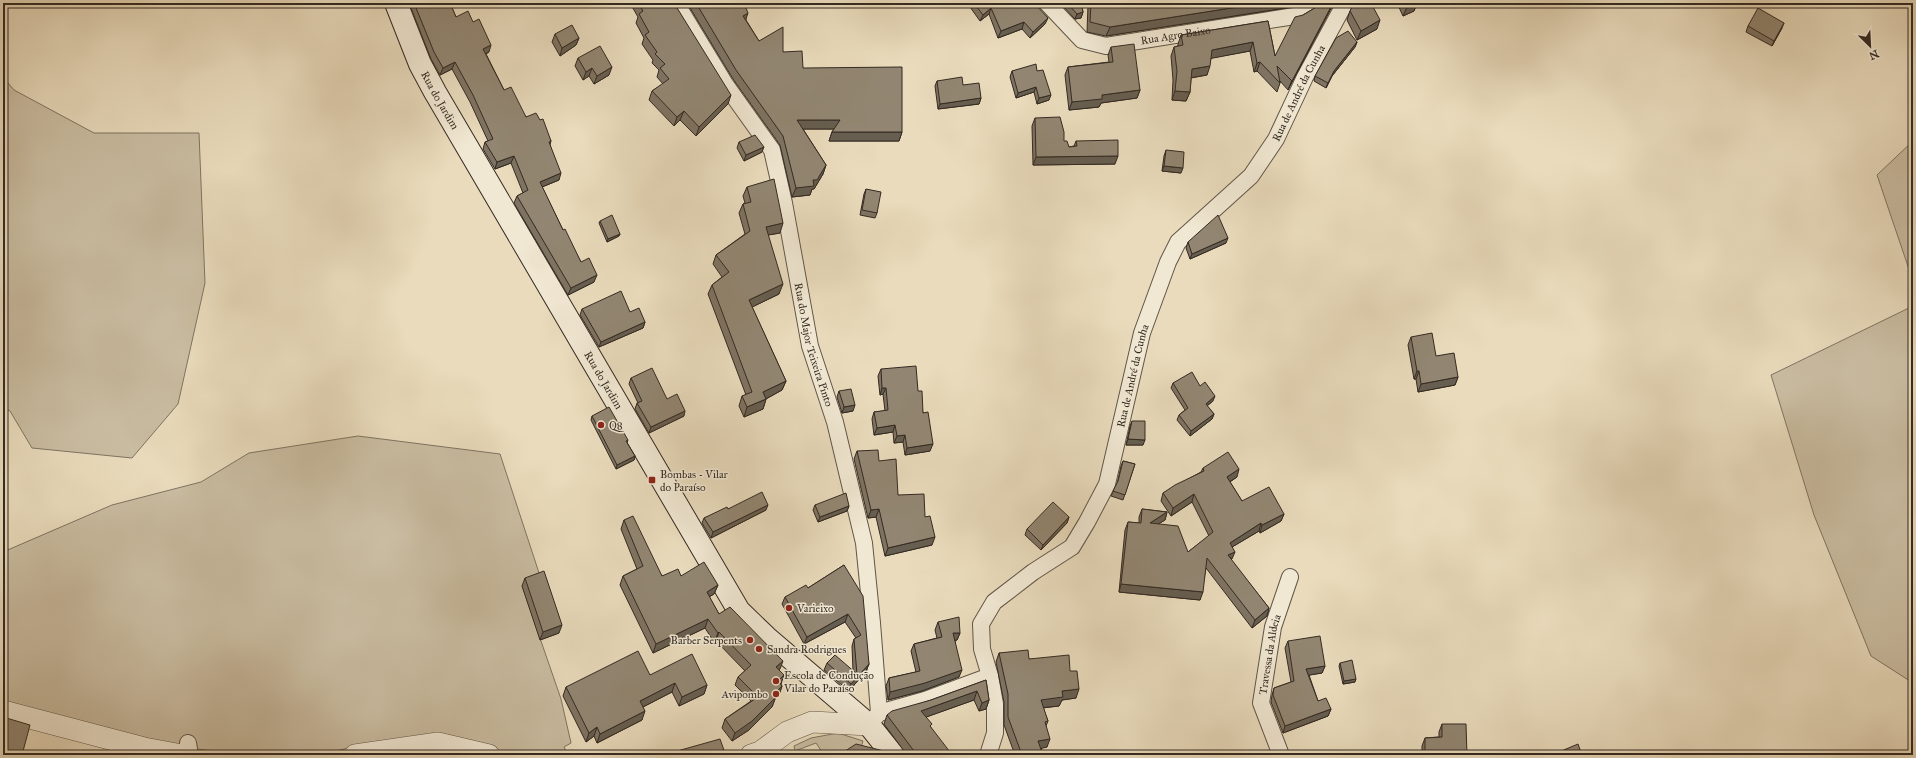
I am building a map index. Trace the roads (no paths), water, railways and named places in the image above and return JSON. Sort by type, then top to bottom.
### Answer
[{"type":"main road","name":"Rua do Jardim","points":[[396,3],[409,38],[435,92],[740,611],[766,637],[874,719],[893,755]]},
{"type":"street","name":"Rua do Major Teixeira Pinto","points":[[676,3],[725,84],[772,150],[784,203],[810,346],[835,422],[864,543],[872,623],[874,719]]},
{"type":"street","name":"Rua Agro Baixo","points":[[1048,3],[1082,40],[1106,46],[1295,16],[1316,3]]},
{"type":"street","name":"Rua de André da Cunha","points":[[988,755],[995,734],[995,704],[990,676],[982,649],[981,624],[994,602],[1033,572],[1072,547],[1107,484],[1142,333],[1168,262],[1178,242],[1251,176],[1276,139],[1305,78],[1344,3]]},
{"type":"street","name":"Travessa da Aldeia","points":[[1281,755],[1261,703],[1273,627],[1290,577]]},
{"type":"street","points":[[751,755],[760,752],[788,732],[812,722],[874,719],[990,676]]},
{"type":"street","points":[[3,711],[144,748],[187,751]]},
{"type":"street","points":[[355,755],[438,743],[489,755]]},
{"type":"place","name":"Q8","points":[[601,425]]},
{"type":"place","name":"Bombas - Vilar do Paraíso","points":[[652,480]]},
{"type":"place","name":"Varieixo","points":[[789,608]]},
{"type":"place","name":"Barber Serpents","points":[[750,640]]},
{"type":"place","name":"Sandra Rodrigues","points":[[759,649]]},
{"type":"place","name":"Escola de Condução Vilar do Paraíso","points":[[776,681]]},
{"type":"place","name":"Avipombo","points":[[776,694]]}]
